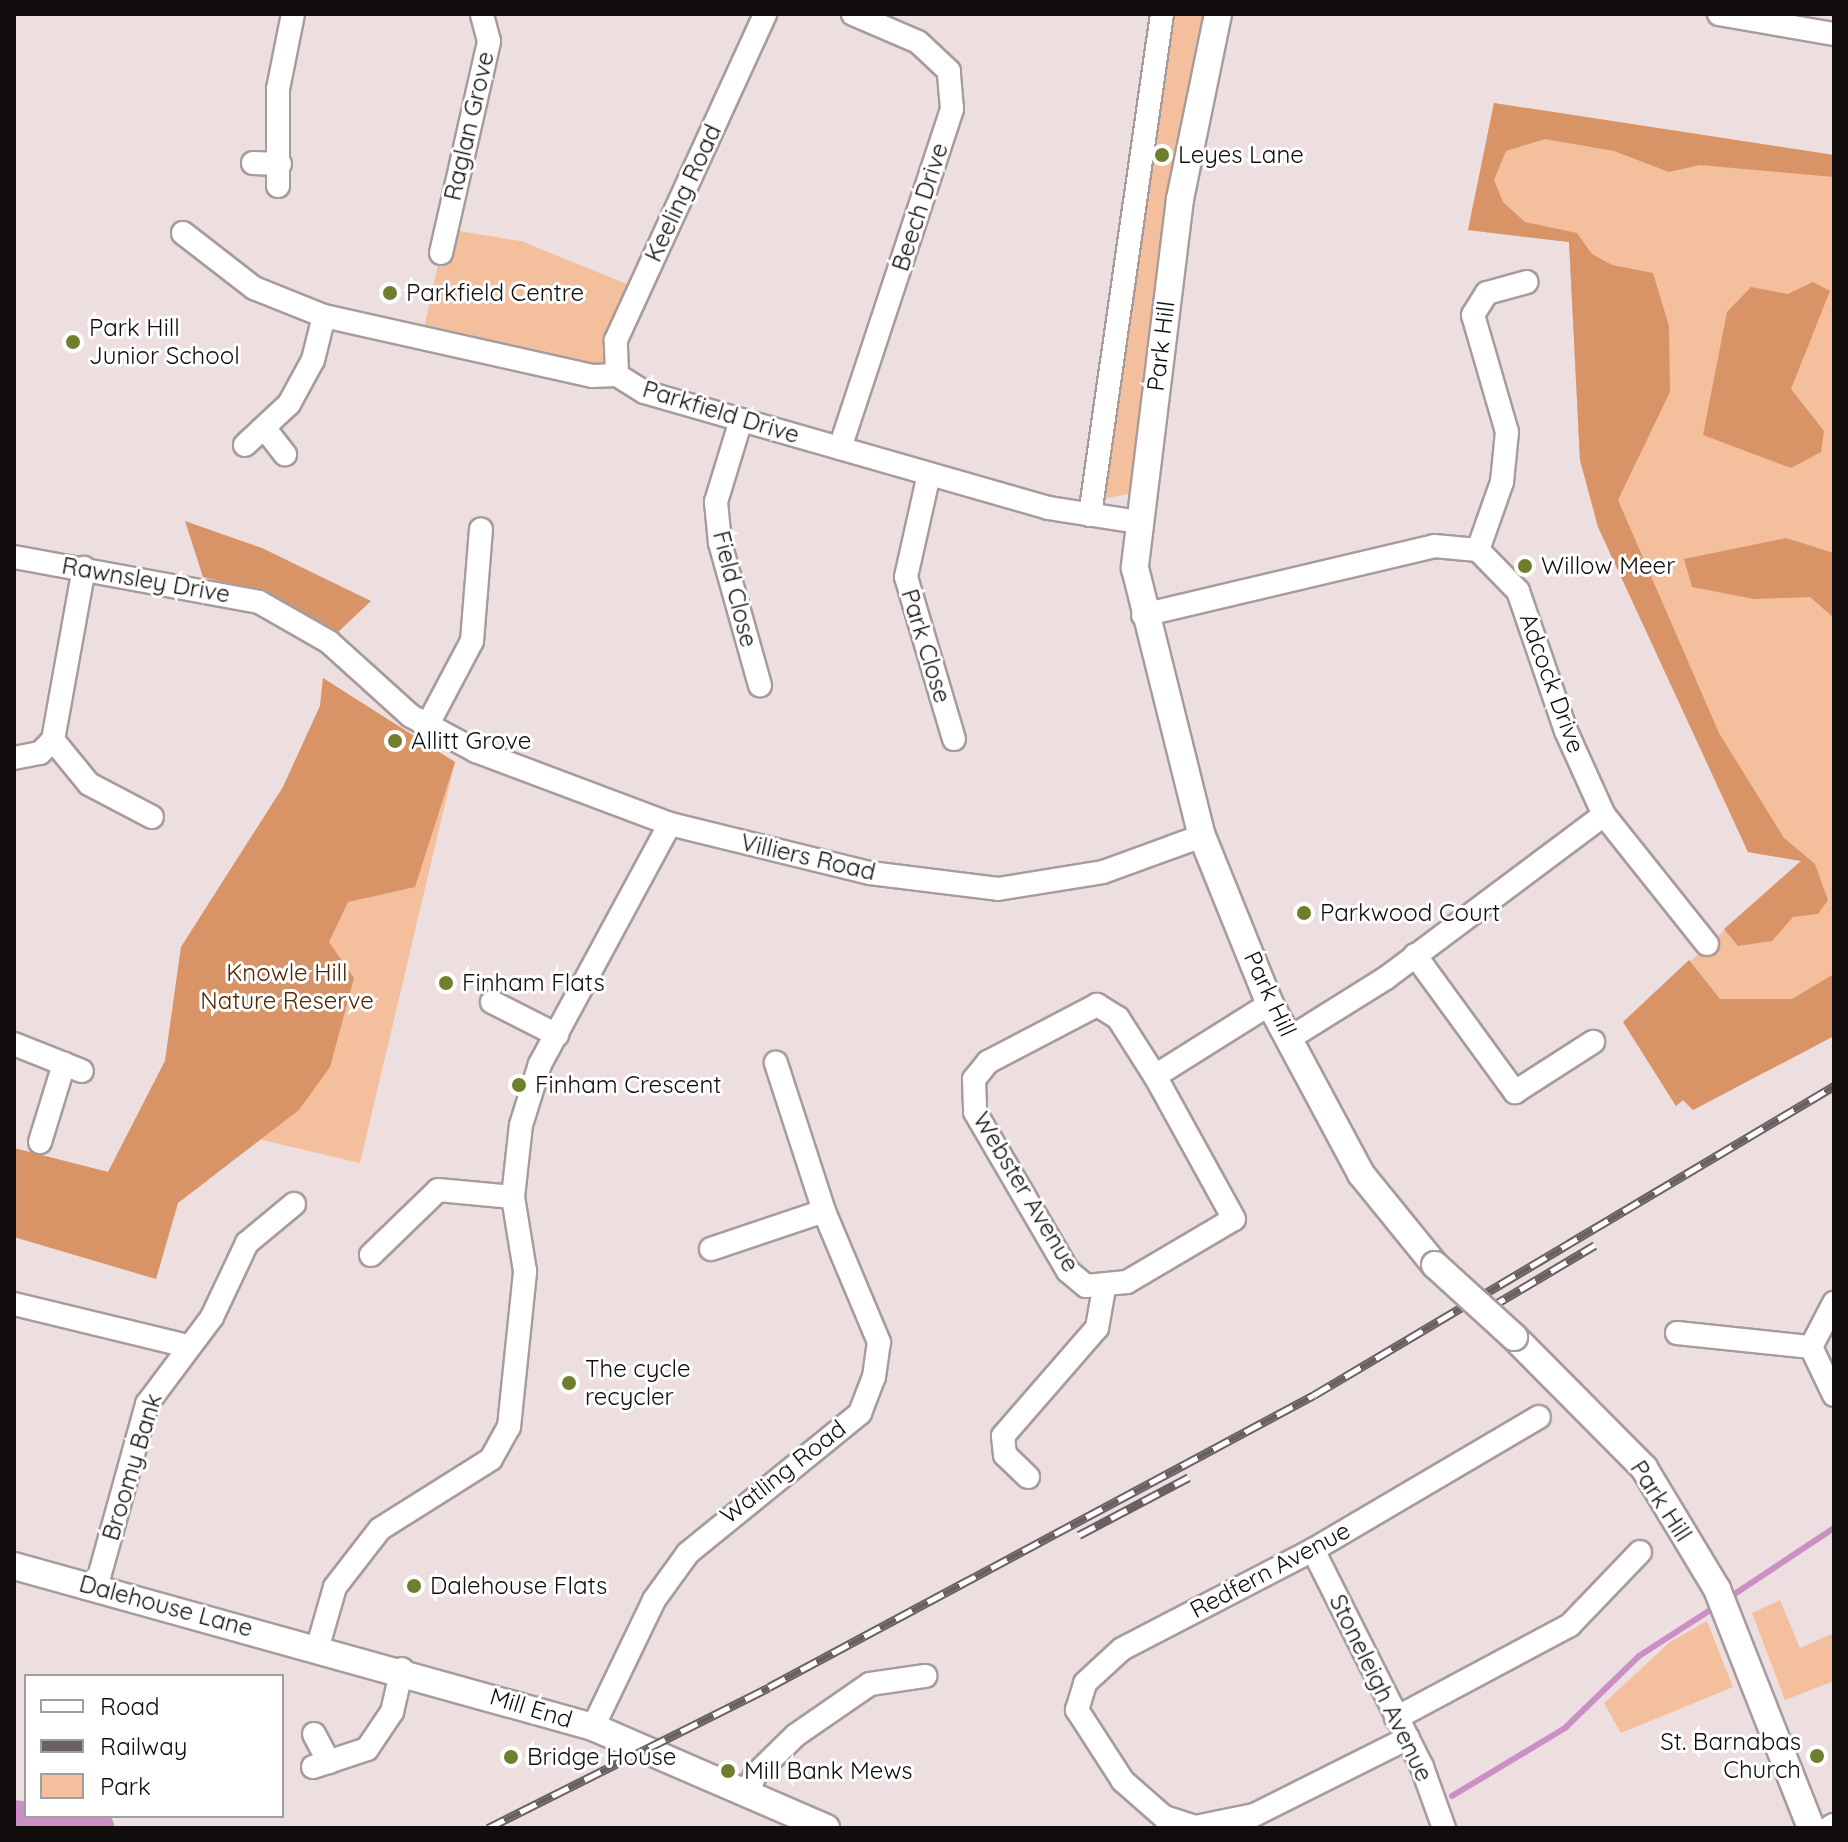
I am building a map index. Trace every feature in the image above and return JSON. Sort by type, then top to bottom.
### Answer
[{"type":"street","points":[[253,163],[279,175],[278,89],[293,14]]},
{"type":"street","name":"Keeling Road","points":[[617,375],[616,340],[765,14]]},
{"type":"street","name":"Beech Drive","points":[[840,448],[952,109],[949,71],[918,42],[853,14]]},
{"type":"street","name":"Park Hill","points":[[1090,515],[1162,14]]},
{"type":"street","name":"Park Hill","points":[[1218,14],[1180,199],[1138,522],[1135,568],[1143,615],[1202,836],[1270,1004],[1361,1174],[1435,1265],[1514,1337],[1644,1468],[1717,1589],[1811,1828]]},
{"type":"street","points":[[1719,14],[1834,34]]},
{"type":"street","name":"Raglan Grove","points":[[441,253],[456,232],[490,16]]},
{"type":"street","name":"Parkfield Drive","points":[[183,233],[254,288],[324,316],[592,376],[617,375],[644,392],[929,474],[1090,515],[1138,522]]},
{"type":"street","points":[[1143,615],[1434,546],[1478,550],[1502,482],[1507,432],[1473,315],[1487,293],[1527,282]]},
{"type":"street","points":[[245,445],[266,430],[313,360],[324,316]]},
{"type":"street","name":"Field Close","points":[[741,420],[716,502],[720,543],[750,674]]},
{"type":"street","points":[[266,430],[285,454]]},
{"type":"street","name":"Park Close","points":[[928,731],[952,732],[906,577],[929,474]]},
{"type":"street","points":[[427,726],[472,641],[481,529]]},
{"type":"street","name":"Adcock Drive","points":[[1478,550],[1518,591],[1566,731],[1604,815],[1707,944]]},
{"type":"street","name":"Rawnsley Drive","points":[[14,557],[259,602],[329,642],[427,726]]},
{"type":"street","points":[[14,758],[40,753],[53,740],[84,568]]},
{"type":"street","name":"Villiers Road","points":[[427,726],[670,824],[870,873],[998,889],[1103,872],[1202,836]]},
{"type":"street","points":[[53,740],[89,784],[152,817]]},
{"type":"street","points":[[1290,1038],[1415,955],[1604,815]]},
{"type":"street","points":[[318,1646],[335,1587],[380,1529],[491,1459],[509,1427],[525,1271],[513,1197],[521,1125],[557,1035],[670,824]]},
{"type":"street","points":[[1415,955],[1515,1092],[1593,1042]]},
{"type":"street","points":[[492,1002],[557,1035]]},
{"type":"street","points":[[1155,1076],[1270,1004]]},
{"type":"street","name":"Webster Avenue","points":[[1097,1005],[1118,1018],[1155,1076],[1234,1219],[1104,1289],[1068,1271],[975,1112],[974,1079],[988,1062],[1097,1005]]},
{"type":"street","points":[[14,1044],[73,1068],[40,1142]]},
{"type":"street","name":"Watling Road","points":[[593,1727],[654,1600],[688,1553],[860,1413],[879,1342],[824,1211],[776,1063]]},
{"type":"street","points":[[371,1255],[438,1190],[513,1197]]},
{"type":"street","name":"Broomy Bank","points":[[96,1588],[147,1404],[187,1346],[212,1317],[247,1243],[294,1204]]},
{"type":"street","points":[[711,1249],[824,1211]]},
{"type":"street","name":"Webster Avenue","points":[[1028,1477],[1005,1455],[1003,1436],[1097,1328],[1104,1289]]},
{"type":"street","points":[[1811,1347],[1834,1303]]},
{"type":"street","points":[[14,1304],[187,1346]]},
{"type":"street","points":[[1677,1333],[1811,1347]]},
{"type":"street","points":[[1811,1347],[1834,1395]]},
{"type":"street","name":"Redfern Avenue","points":[[1408,1738],[1278,1805],[1214,1826],[1164,1817],[1109,1764],[1082,1727],[1077,1710],[1085,1683],[1136,1640],[1313,1550],[1539,1417]]},
{"type":"street","name":"Stoneleigh Avenue","points":[[1313,1550],[1408,1738],[1444,1828]]},
{"type":"street","points":[[1396,1718],[1570,1625],[1640,1552]]},
{"type":"street","name":"Dalehouse Lane","points":[[14,1566],[318,1646]]},
{"type":"street","name":"Mill End","points":[[318,1646],[593,1727],[826,1828]]},
{"type":"street","points":[[314,1734],[321,1764],[367,1749],[392,1712],[402,1669]]},
{"type":"street","points":[[747,1794],[755,1775],[796,1735],[870,1684],[925,1676]]},
{"type":"green space","points":[[1174,14],[1208,14],[1134,472],[1129,494],[1107,498],[1102,486]]},
{"type":"green space","points":[[1494,103],[1834,155],[1834,1036],[1693,1110],[1683,1100],[1676,1106],[1623,1022],[1801,861],[1748,852],[1598,527],[1580,460],[1569,242],[1468,230]]},
{"type":"green space","points":[[1494,103],[1834,155],[1834,177],[1700,165],[1669,172],[1614,151],[1545,139],[1506,151],[1494,180],[1503,202],[1525,222],[1577,233],[1592,254],[1612,265],[1653,273],[1669,326],[1670,392],[1618,500],[1719,733],[1784,838],[1815,864],[1828,900],[1818,914],[1793,917],[1772,941],[1738,946],[1724,929],[1801,861],[1748,852],[1598,527],[1580,460],[1569,242],[1468,230]]},
{"type":"green space","points":[[446,229],[521,241],[639,289],[617,375],[422,337]]},
{"type":"green space","points":[[1813,282],[1830,291],[1791,389],[1824,431],[1821,452],[1791,468],[1703,435],[1727,312],[1751,287],[1788,294]]},
{"type":"green space","points":[[185,521],[262,548],[371,601],[336,634],[265,592],[203,577]]},
{"type":"green space","points":[[1786,538],[1834,553],[1834,618],[1810,597],[1754,599],[1692,587],[1684,559]]},
{"type":"green space","name":"Knowle Hill Nature Reserve","points":[[323,678],[455,762],[360,1163],[258,1139],[178,1203],[156,1279],[14,1237],[14,1148],[108,1172],[165,1061],[181,947],[283,787],[320,706]]},
{"type":"green space","name":"Knowle Hill Nature Reserve","points":[[323,678],[455,762],[415,887],[348,902],[329,942],[354,978],[330,1067],[299,1110],[178,1203],[156,1279],[14,1237],[14,1148],[108,1172],[165,1061],[181,947],[283,787],[320,706]]},
{"type":"green space","points":[[1689,960],[1720,999],[1792,999],[1834,974],[1834,1036],[1693,1110],[1683,1100],[1676,1106],[1623,1022]]},
{"type":"green space","points":[[1780,1600],[1800,1648],[1834,1633],[1834,1681],[1785,1700],[1752,1613]]},
{"type":"green space","points":[[1707,1621],[1733,1687],[1621,1733],[1604,1703],[1670,1642]]},
{"type":"waterway","points":[[1727,1599],[1834,1528]]},
{"type":"waterway","points":[[1452,1796],[1565,1728],[1639,1656],[1718,1605]]},
{"type":"waterway","points":[[14,1818],[96,1828]]},
{"type":"railway","points":[[488,1828],[769,1687],[1314,1395],[1834,1086]]},
{"type":"railway","points":[[1489,1308],[1595,1245]]},
{"type":"railway","points":[[1079,1535],[1189,1477]]},
{"type":"place","name":"Leyes Lane","points":[[1162,155]]},
{"type":"place","name":"Parkfield Centre","points":[[390,293]]},
{"type":"place","name":"Park Hill Junior School","points":[[73,342]]},
{"type":"place","name":"Willow Meer","points":[[1525,566]]},
{"type":"place","name":"Allitt Grove","points":[[395,741]]},
{"type":"place","name":"Parkwood Court","points":[[1304,913]]},
{"type":"place","name":"Finham Flats","points":[[446,983]]},
{"type":"place","name":"Finham Crescent","points":[[519,1085]]},
{"type":"place","name":"The cycle recycler","points":[[569,1383]]},
{"type":"place","name":"Dalehouse Flats","points":[[414,1586]]},
{"type":"place","name":"St. Barnabas Church","points":[[1817,1756]]},
{"type":"place","name":"Bridge House","points":[[511,1757]]},
{"type":"place","name":"Mill Bank Mews","points":[[728,1771]]}]
